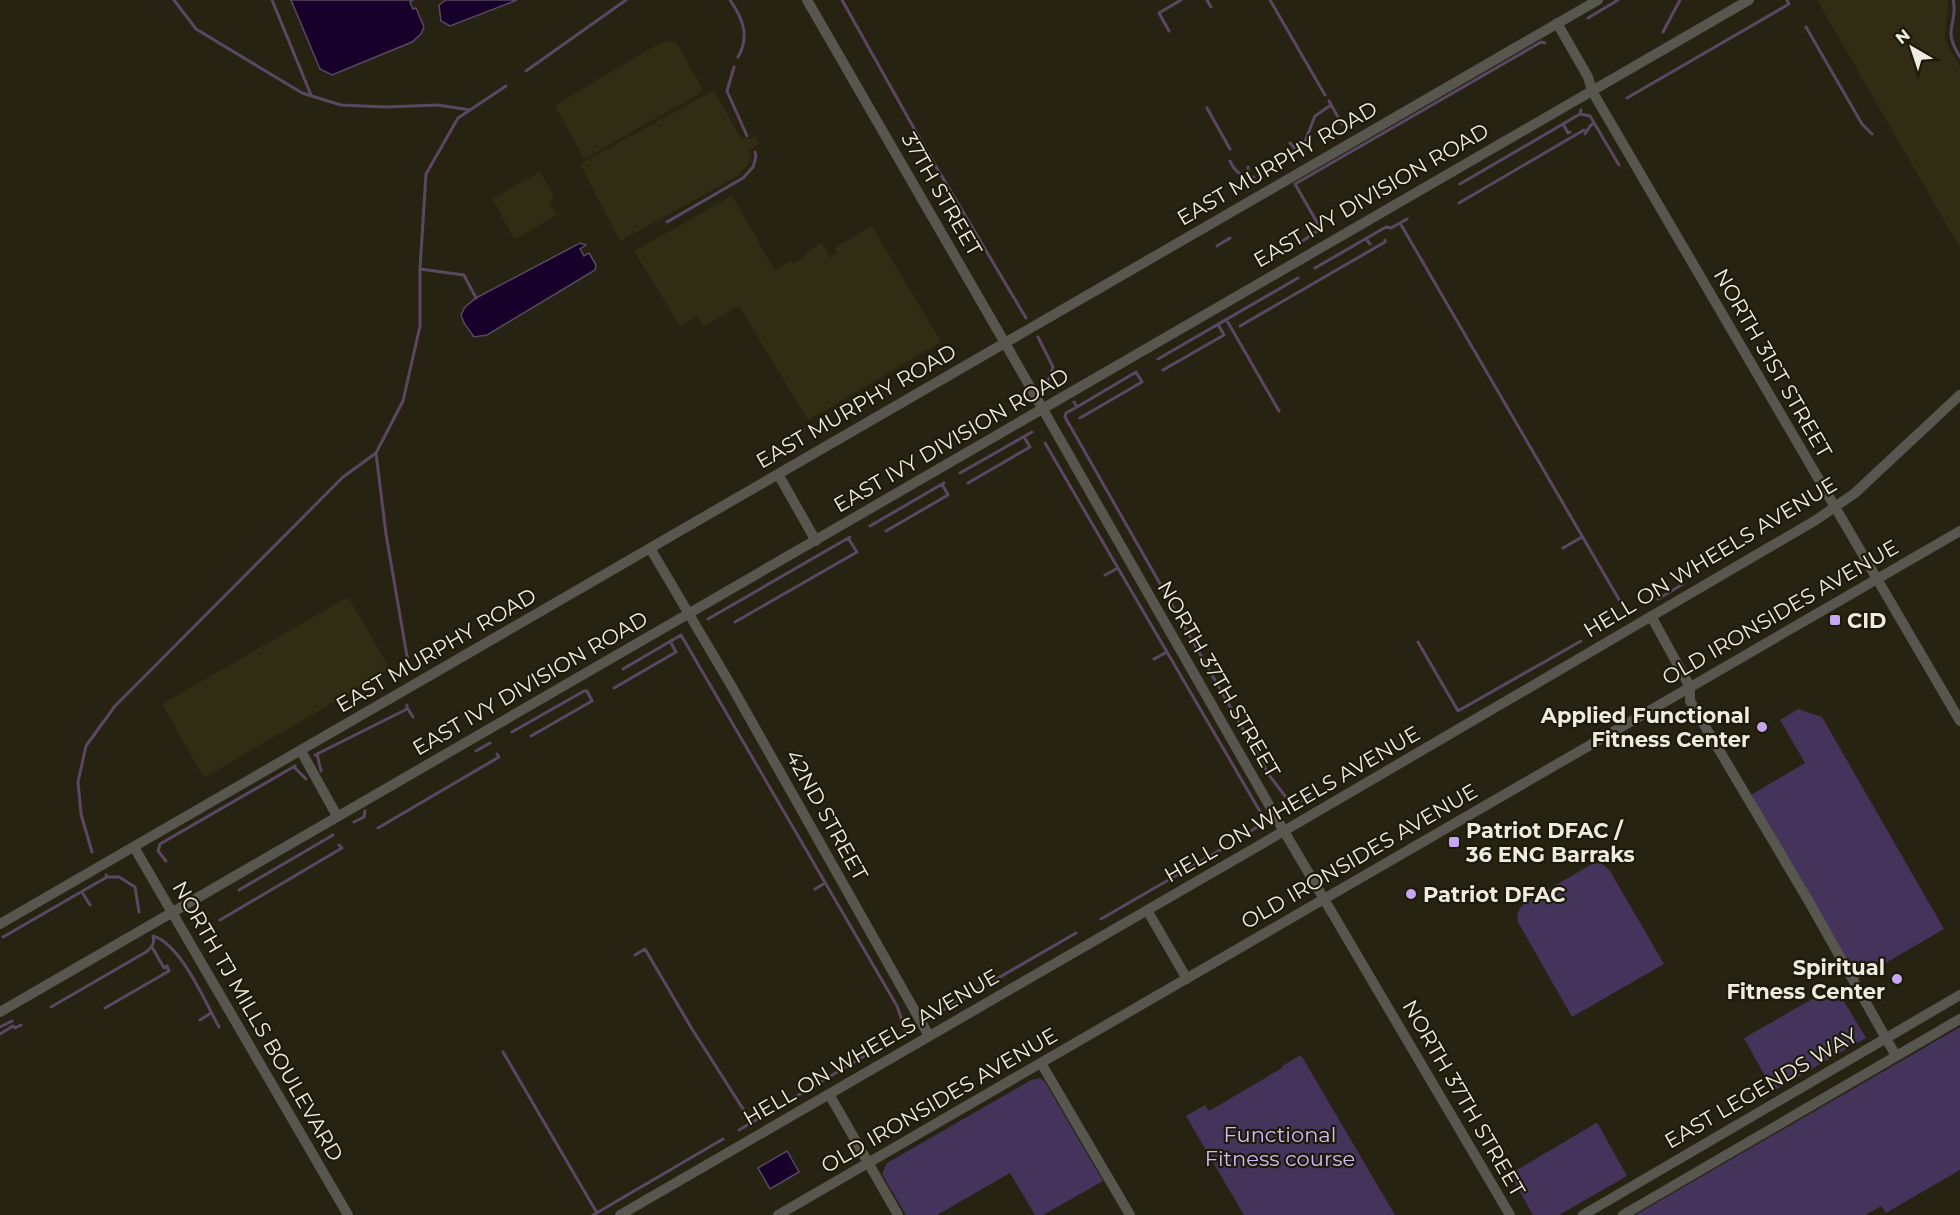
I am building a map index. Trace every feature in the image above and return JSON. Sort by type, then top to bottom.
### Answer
[{"type":"street","name":"37TH STREET","points":[[807,0],[1043,409]]},
{"type":"street","name":"EAST MURPHY ROAD","points":[[0,924],[1598,0]]},
{"type":"street","name":"EAST IVY DIVISION ROAD","points":[[0,1012],[1749,0]]},
{"type":"street","name":"NORTH 31ST STREET","points":[[1557,23],[1588,77],[1592,91],[1960,721]]},
{"type":"street","name":"HELL ON WHEELS AVENUE","points":[[620,1215],[1794,534],[1855,493],[1960,395]]},
{"type":"street","name":"NORTH 37TH STREET","points":[[1043,409],[1284,831],[1510,1215]]},
{"type":"street","points":[[778,474],[816,541]]},
{"type":"street","name":"OLD IRONSIDES AVENUE","points":[[778,1215],[1960,531]]},
{"type":"street","name":"42ND STREET","points":[[650,548],[929,1036]]},
{"type":"street","points":[[1651,616],[1690,687],[1690,701],[1808,900],[1896,1056]]},
{"type":"street","points":[[301,751],[337,816]]},
{"type":"street","name":"NORTH TJ MILLS BOULEVARD","points":[[134,847],[348,1215]]},
{"type":"street","points":[[1147,910],[1187,979]]},
{"type":"street","name":"EAST LEGENDS WAY","points":[[1583,1215],[1960,995]]},
{"type":"street","name":"EAST LEGENDS WAY","points":[[1623,1215],[1960,1019]]},
{"type":"street","points":[[1041,1063],[1130,1215]]},
{"type":"street","points":[[829,1094],[898,1215]]},
{"type":"shaded area","points":[[291,0],[413,0],[410,2],[413,9],[416,8],[424,27],[421,34],[412,42],[332,75],[320,69]]},
{"type":"shaded area","points":[[446,0],[517,0],[450,26],[441,21],[439,5]]},
{"type":"shaded area","points":[[1817,0],[1948,0],[1945,40],[1960,67],[1960,248]]},
{"type":"shaded area","points":[[662,42],[676,42],[702,88],[701,93],[586,158],[583,157],[556,107],[558,103]]},
{"type":"shaded area","points":[[714,90],[740,137],[750,139],[756,136],[760,144],[748,151],[752,157],[748,164],[738,176],[620,241],[580,164]]},
{"type":"shaded area","points":[[540,172],[555,198],[549,202],[557,215],[515,240],[492,199]]},
{"type":"shaded area","points":[[732,196],[775,270],[790,261],[793,264],[822,243],[830,257],[837,253],[834,248],[872,226],[941,342],[808,420],[739,306],[703,327],[697,316],[680,326],[634,251]]},
{"type":"shaded area","points":[[580,243],[586,245],[580,249],[584,256],[589,253],[596,265],[595,270],[487,335],[474,337],[461,315],[465,307],[476,298]]},
{"type":"shaded area","points":[[348,597],[390,669],[204,778],[162,704]]},
{"type":"shaded area","points":[[787,1151],[799,1172],[770,1189],[758,1168]]},
{"type":"green space","points":[[1798,709],[1822,717],[1944,929],[1858,979],[1751,795],[1805,763],[1780,720]]},
{"type":"green space","points":[[1599,863],[1610,871],[1664,964],[1572,1017],[1518,922],[1518,914],[1525,903],[1592,864]]},
{"type":"green space","points":[[1835,986],[1866,1038],[1773,1091],[1744,1038]]},
{"type":"green space","points":[[1960,1027],[1960,1170],[1886,1213],[1881,1206],[1866,1215],[1635,1215]]},
{"type":"green space","name":"Functional Fitness course","points":[[1301,1055],[1395,1215],[1244,1215],[1186,1116],[1205,1105],[1209,1111]]},
{"type":"green space","points":[[1040,1078],[1045,1082],[1103,1181],[1043,1215],[1035,1215],[1010,1173],[937,1215],[906,1215],[882,1174],[887,1163],[1031,1080]]},
{"type":"green space","points":[[1596,1123],[1627,1176],[1559,1215],[1533,1215],[1510,1174]]},
{"type":"waterway","points":[[174,0],[196,29],[302,93],[341,105],[385,107],[438,105],[470,110]]},
{"type":"waterway","points":[[272,0],[311,95]]},
{"type":"waterway","points":[[526,71],[626,0]]},
{"type":"waterway","points":[[730,0],[741,21],[744,35],[744,42],[738,57]]},
{"type":"waterway","points":[[842,0],[925,148],[1026,318]]},
{"type":"waterway","points":[[1169,31],[1159,13],[1181,0]]},
{"type":"waterway","points":[[1207,0],[1211,7]]},
{"type":"waterway","points":[[1270,0],[1325,95]]},
{"type":"waterway","points":[[1588,18],[1618,0]]},
{"type":"waterway","points":[[1663,32],[1680,0]]},
{"type":"waterway","points":[[1627,98],[1789,4],[1787,0]]},
{"type":"waterway","points":[[1953,0],[1951,37],[1960,57]]},
{"type":"waterway","points":[[1806,27],[1862,124],[1872,134]]},
{"type":"waterway","points":[[1301,242],[1317,231],[1318,224],[1295,184],[1541,42],[1545,43]]},
{"type":"waterway","points":[[734,67],[727,91],[747,136]]},
{"type":"waterway","points":[[409,668],[386,534],[376,453],[403,401],[420,326],[420,269],[426,174],[458,118],[506,86]]},
{"type":"waterway","points":[[1329,101],[1342,124]]},
{"type":"waterway","points":[[1296,152],[1304,144],[1315,116],[1331,105]]},
{"type":"waterway","points":[[1207,108],[1230,149]]},
{"type":"waterway","points":[[1460,184],[1580,114],[1581,110]]},
{"type":"waterway","points":[[1580,114],[1590,116],[1619,165]]},
{"type":"waterway","points":[[1585,134],[1594,123]]},
{"type":"waterway","points":[[1563,124],[1568,133],[1570,132]]},
{"type":"waterway","points":[[1459,203],[1584,130]]},
{"type":"waterway","points":[[1290,143],[1297,151]]},
{"type":"waterway","points":[[667,222],[743,178],[753,167],[755,152]]},
{"type":"waterway","points":[[1230,161],[1240,174],[1249,179],[1254,177]]},
{"type":"waterway","points":[[1248,167],[1249,179]]},
{"type":"waterway","points":[[1407,219],[1400,223],[1628,615]]},
{"type":"waterway","points":[[1315,268],[1386,227],[1391,228],[1400,223]]},
{"type":"waterway","points":[[1217,246],[1230,238]]},
{"type":"waterway","points":[[1366,239],[1370,244]]},
{"type":"waterway","points":[[1240,326],[1385,240]]},
{"type":"waterway","points":[[420,269],[464,275],[476,298]]},
{"type":"waterway","points":[[1158,359],[1298,278]]},
{"type":"waterway","points":[[1226,319],[1279,411]]},
{"type":"waterway","points":[[1163,370],[1224,335],[1218,324]]},
{"type":"waterway","points":[[1038,337],[1053,367],[1046,387]]},
{"type":"waterway","points":[[1074,402],[1077,407],[1136,372],[1142,382],[1080,418]]},
{"type":"waterway","points":[[1077,407],[1066,413],[1065,417],[1269,775],[1291,804],[1311,798]]},
{"type":"waterway","points":[[960,473],[1032,432]]},
{"type":"waterway","points":[[968,483],[1030,447],[1024,437]]},
{"type":"waterway","points":[[1045,443],[1265,820],[1243,836]]},
{"type":"waterway","points":[[92,852],[81,814],[78,782],[86,746],[115,706],[343,477],[376,453]]},
{"type":"waterway","points":[[870,526],[944,483]]},
{"type":"waterway","points":[[886,531],[948,495],[942,484]]},
{"type":"waterway","points":[[708,619],[850,537]]},
{"type":"waterway","points":[[1563,548],[1582,537]]},
{"type":"waterway","points":[[735,622],[857,552],[848,538]]},
{"type":"waterway","points":[[1105,575],[1118,568]]},
{"type":"waterway","points":[[1658,599],[1683,584]]},
{"type":"waterway","points":[[1626,616],[1636,611]]},
{"type":"waterway","points":[[623,669],[681,635],[897,1006],[906,1032]]},
{"type":"waterway","points":[[614,688],[676,652],[670,641]]},
{"type":"waterway","points":[[1418,642],[1458,711],[1581,641]]},
{"type":"waterway","points":[[1154,659],[1167,652]]},
{"type":"waterway","points":[[512,732],[587,691],[592,701],[531,736]]},
{"type":"waterway","points":[[315,755],[407,709],[407,705]]},
{"type":"waterway","points":[[408,709],[413,717]]},
{"type":"waterway","points":[[476,751],[490,743]]},
{"type":"waterway","points":[[317,754],[321,771]]},
{"type":"waterway","points":[[378,828],[499,757],[497,754]]},
{"type":"waterway","points":[[166,861],[158,851],[160,844],[295,766]]},
{"type":"waterway","points":[[294,767],[306,779]]},
{"type":"waterway","points":[[354,822],[364,817],[365,811]]},
{"type":"waterway","points":[[239,890],[333,835]]},
{"type":"waterway","points":[[220,920],[342,848],[339,845]]},
{"type":"waterway","points":[[1101,919],[1227,846]]},
{"type":"waterway","points":[[106,875],[107,877],[119,877],[135,887],[139,912]]},
{"type":"waterway","points":[[3,937],[107,877]]},
{"type":"waterway","points":[[815,889],[825,883]]},
{"type":"waterway","points":[[82,892],[90,905]]},
{"type":"waterway","points":[[936,1014],[1076,933]]},
{"type":"waterway","points":[[51,1007],[146,952],[154,941],[153,936],[163,941],[182,962],[219,1027]]},
{"type":"waterway","points":[[105,1008],[169,971],[167,966],[164,968],[152,947]]},
{"type":"waterway","points":[[635,955],[645,949],[692,1029],[752,1123]]},
{"type":"waterway","points":[[200,1020],[211,1013]]},
{"type":"waterway","points":[[0,1027],[12,1021]]},
{"type":"waterway","points":[[0,1034],[13,1026],[15,1028],[21,1025]]},
{"type":"waterway","points":[[739,1130],[873,1051]]},
{"type":"waterway","points":[[503,1052],[597,1213]]},
{"type":"waterway","points":[[593,1215],[723,1139]]},
{"type":"place","name":"CID","points":[[1835,620]]},
{"type":"place","name":"Applied Functional Fitness Center","points":[[1762,727]]},
{"type":"place","name":"Patriot DFAC / 36 ENG Barraks","points":[[1454,842]]},
{"type":"place","name":"Patriot DFAC","points":[[1411,894]]},
{"type":"place","name":"Spiritual Fitness Center","points":[[1897,979]]}]
